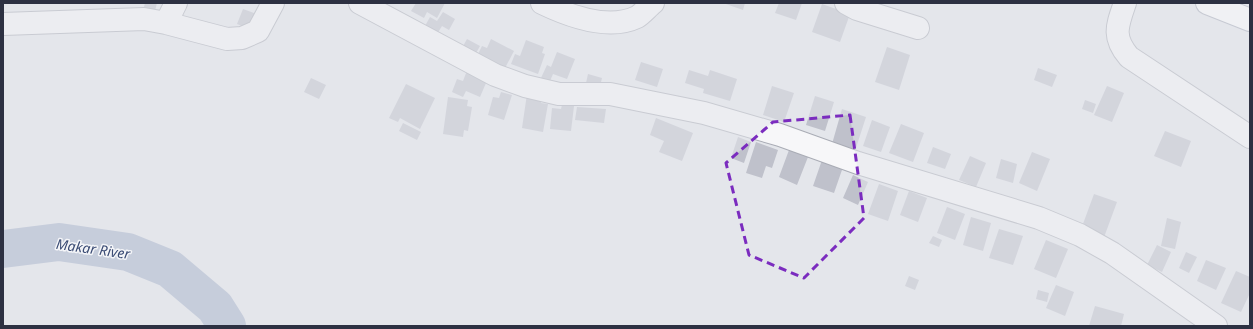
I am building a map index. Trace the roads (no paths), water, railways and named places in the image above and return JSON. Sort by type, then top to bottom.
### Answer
[{"type":"main road","points":[[1207,3],[1250,20]]},
{"type":"street","points":[[166,23],[176,3]]},
{"type":"street","points":[[3,24],[116,18],[144,19],[166,23],[227,40],[242,38],[258,31],[273,3]]},
{"type":"street","points":[[360,3],[494,75],[525,86],[559,94],[610,94],[704,113],[780,135],[858,163],[1039,218],[1080,235],[1112,253],[1216,326]]},
{"type":"street","points":[[542,3],[586,20],[612,23],[637,17],[653,3]]},
{"type":"street","points":[[846,3],[918,28]]},
{"type":"street","points":[[1125,3],[1119,22],[1118,35],[1121,47],[1129,57],[1250,137]]},
{"type":"waterway","name":"Makar River","points":[[3,249],[59,242],[128,252],[170,269],[215,307],[227,326]]}]
